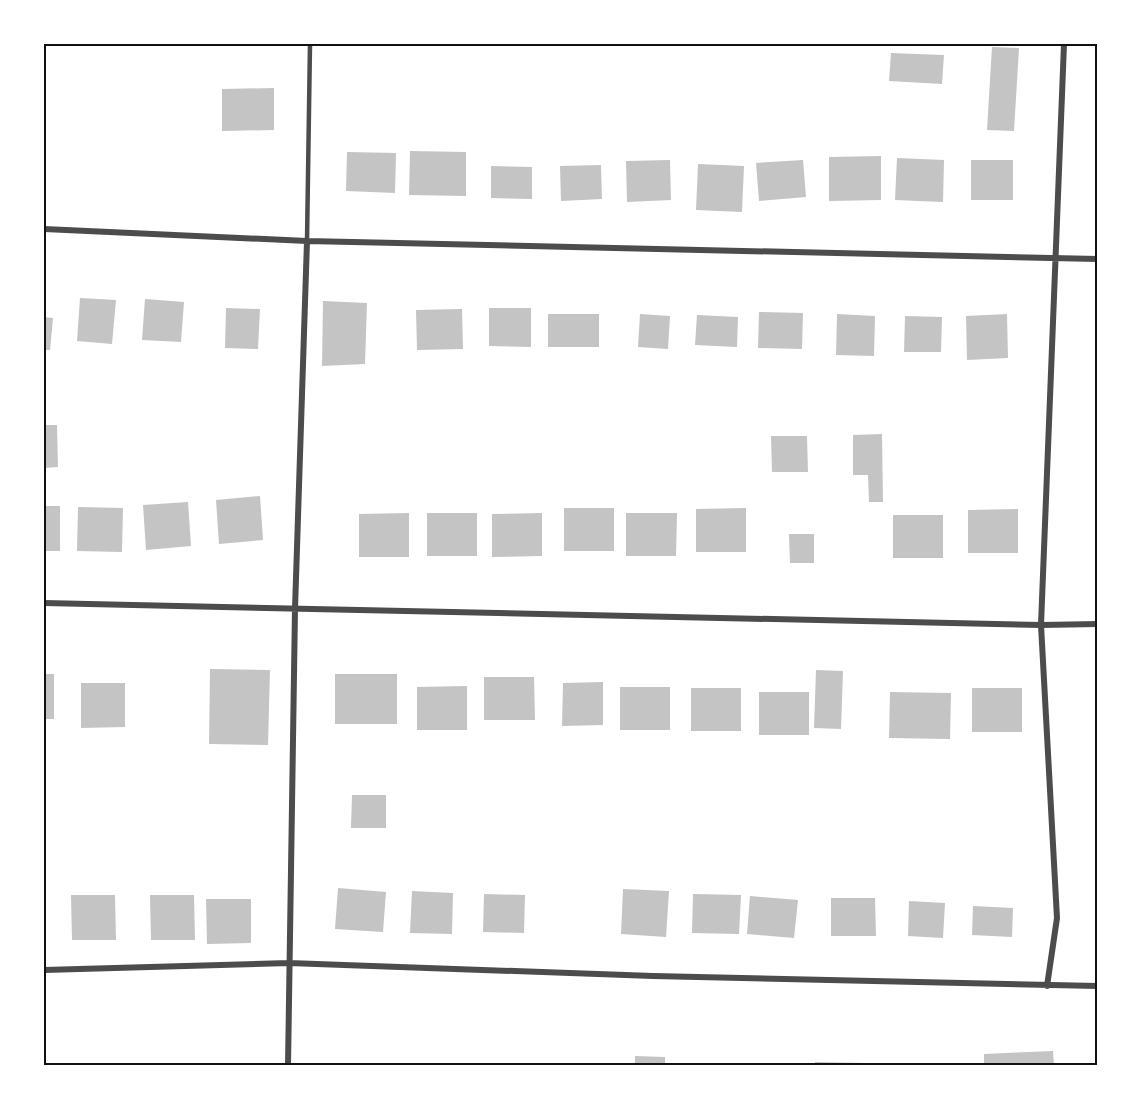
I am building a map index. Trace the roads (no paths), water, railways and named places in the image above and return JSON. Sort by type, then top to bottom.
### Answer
[{"type":"street","points":[[1047,986],[1057,918],[1041,625],[1064,44]]},
{"type":"street","points":[[44,229],[307,241],[1057,260],[1098,259]]},
{"type":"street","points":[[288,1065],[295,609],[307,241]]},
{"type":"street","points":[[44,603],[1041,625],[1098,624]]},
{"type":"street","points":[[44,970],[289,963],[653,976],[1098,986]]},
{"type":"lane","points":[[307,241],[310,44]]}]
